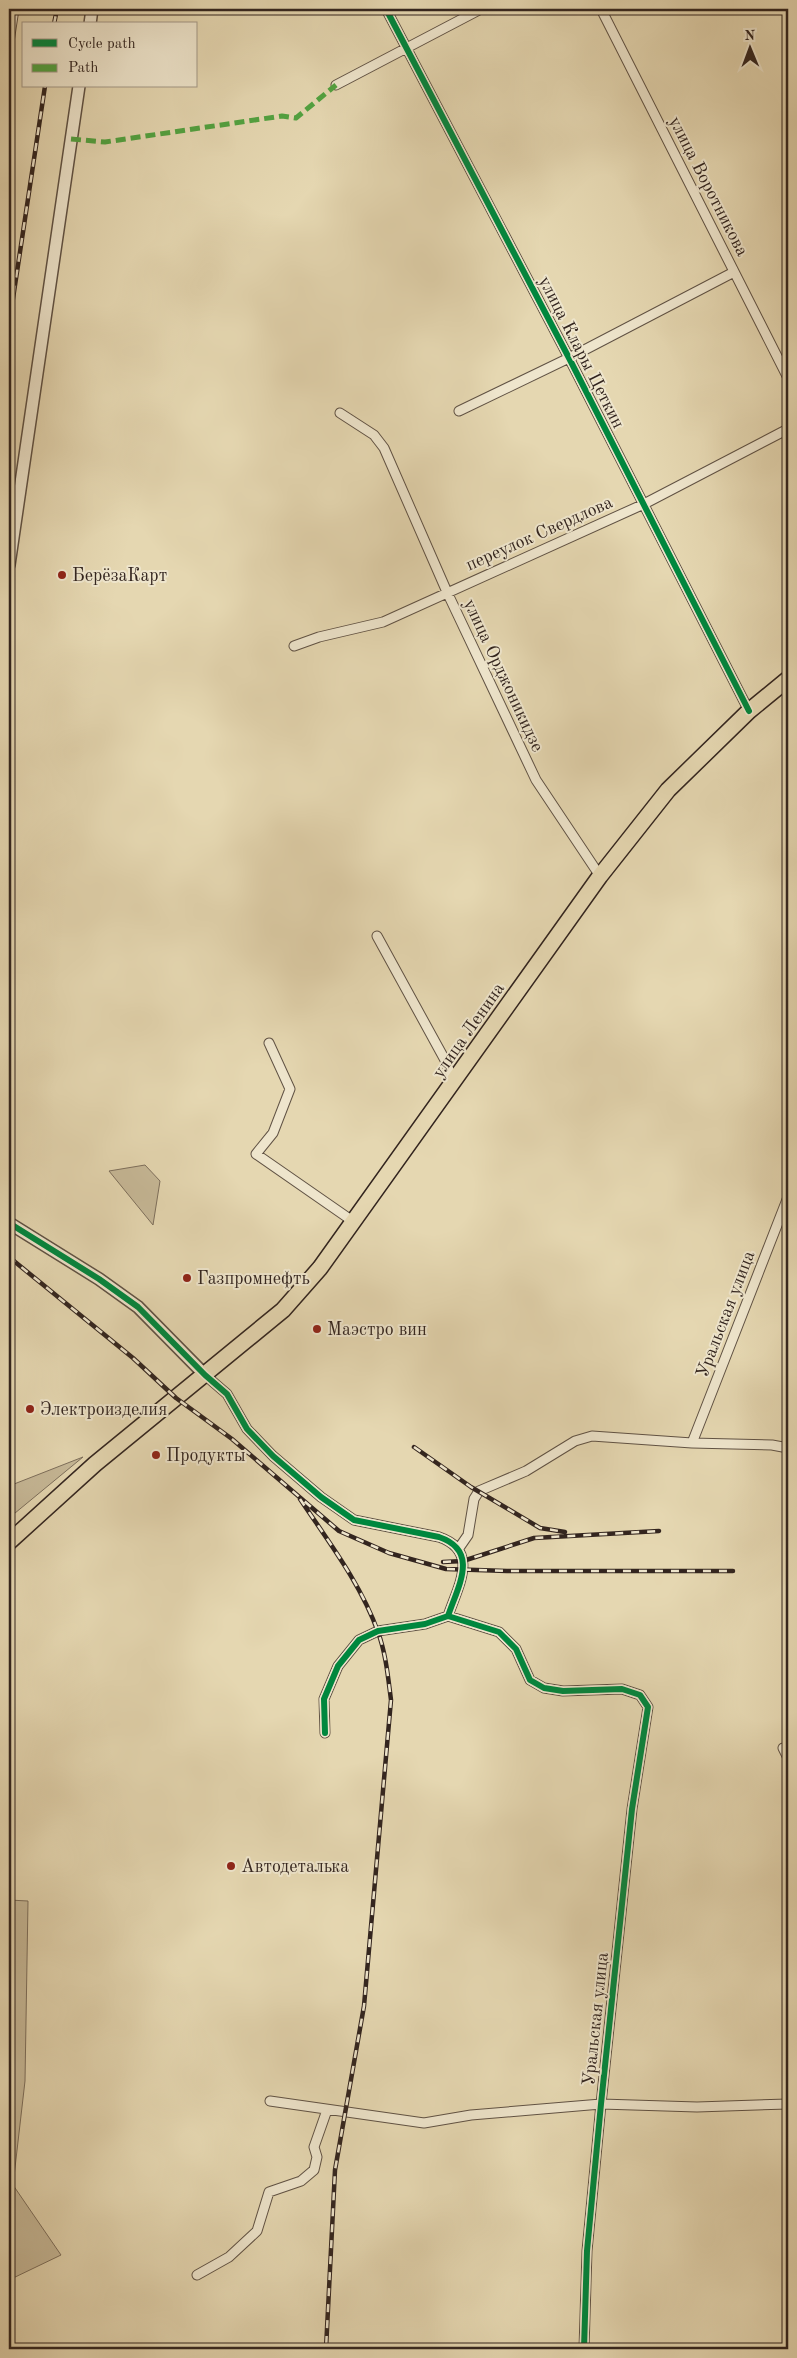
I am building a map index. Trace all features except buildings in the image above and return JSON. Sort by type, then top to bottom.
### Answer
[{"type":"main road","name":"улица Ленина","points":[[9,1542],[95,1464],[283,1310],[320,1268],[600,876],[668,790],[749,711],[788,679]]},
{"type":"street","points":[[9,42],[14,9]]},
{"type":"street","points":[[90,22],[92,9]]},
{"type":"street","name":"улица Клары Цеткин","points":[[386,9],[569,358],[749,711]]},
{"type":"street","points":[[336,85],[481,9]]},
{"type":"street","name":"улица Воротникова","points":[[601,9],[788,378]]},
{"type":"street","points":[[9,565],[79,88]]},
{"type":"street","points":[[458,411],[569,358],[734,272]]},
{"type":"street","name":"улица Орджоникидзе","points":[[340,413],[374,435],[384,448],[447,592],[536,780],[600,876]]},
{"type":"street","name":"переулок Свердлова","points":[[294,646],[319,637],[383,622],[644,504],[788,429]]},
{"type":"street","points":[[377,936],[445,1060],[454,1082]]},
{"type":"street","points":[[269,1043],[290,1089],[274,1133],[256,1154],[354,1222]]},
{"type":"street","name":"Уральская улица","points":[[692,1443],[788,1196]]},
{"type":"street","points":[[9,1223],[99,1279],[138,1308],[205,1375],[228,1394],[247,1429],[273,1456],[321,1497],[354,1520],[439,1537],[450,1541],[458,1548],[463,1569],[448,1616],[425,1624],[378,1631],[359,1640],[338,1666],[324,1699],[326,1733]]},
{"type":"street","points":[[458,1548],[468,1534],[474,1499],[479,1491],[526,1472],[575,1441],[592,1436],[692,1443],[772,1445],[788,1448]]},
{"type":"street","name":"Уральская улица","points":[[448,1616],[499,1632],[516,1649],[530,1680],[544,1688],[563,1691],[622,1689],[640,1695],[648,1707],[632,1809],[601,2104],[587,2251],[584,2349]]},
{"type":"street","points":[[783,1748],[788,1758]]},
{"type":"street","points":[[270,2101],[424,2123],[471,2115],[601,2104],[697,2107],[788,2104]]},
{"type":"street","points":[[197,2276],[229,2257],[256,2231],[269,2192],[301,2181],[314,2170],[317,2157],[314,2147],[327,2110]]},
{"type":"shaded area","points":[[145,1165],[160,1181],[153,1225],[109,1171]]},
{"type":"shaded area","points":[[83,1457],[9,1518],[9,1486]]},
{"type":"shaded area","points":[[9,1900],[28,1901],[25,2081],[13,2185],[61,2255],[9,2280]]},
{"type":"railway","points":[[54,22],[57,9]]},
{"type":"railway","points":[[9,325],[45,88]]},
{"type":"railway","points":[[9,1257],[133,1358],[176,1398],[232,1439],[339,1531],[389,1553],[446,1569],[507,1571],[733,1571]]},
{"type":"railway","points":[[414,1447],[471,1487],[540,1528],[565,1532]]},
{"type":"railway","points":[[300,1499],[343,1563],[371,1614],[383,1649],[391,1700],[364,2006],[335,2170],[326,2349]]},
{"type":"railway","points":[[443,1562],[463,1561],[534,1538],[659,1531]]},
{"type":"marked path","points":[[71,139],[105,142],[282,116],[296,118],[336,85]]},
{"type":"cycle path","points":[[386,9],[569,358],[749,711]]},
{"type":"cycle path","points":[[9,1223],[99,1279],[138,1307],[205,1375],[227,1394],[247,1429],[273,1456],[321,1497],[354,1520],[439,1537],[452,1543],[459,1551],[463,1560],[463,1570],[448,1616]]},
{"type":"cycle path","points":[[325,1733],[324,1699],[338,1666],[359,1640],[378,1631],[425,1624],[448,1616],[499,1632],[516,1649],[530,1680],[544,1688],[563,1691],[622,1689],[640,1695],[648,1707],[632,1809],[601,2104],[587,2251],[584,2349]]},
{"type":"place","name":"БерёзаКарт","points":[[62,575]]},
{"type":"place","name":"Газпромнефть","points":[[187,1278]]},
{"type":"place","name":"Маэстро вин","points":[[317,1329]]},
{"type":"place","name":"Электроизделия","points":[[30,1409]]},
{"type":"place","name":"Продукты","points":[[156,1455]]},
{"type":"place","name":"Автодеталька","points":[[231,1866]]}]
